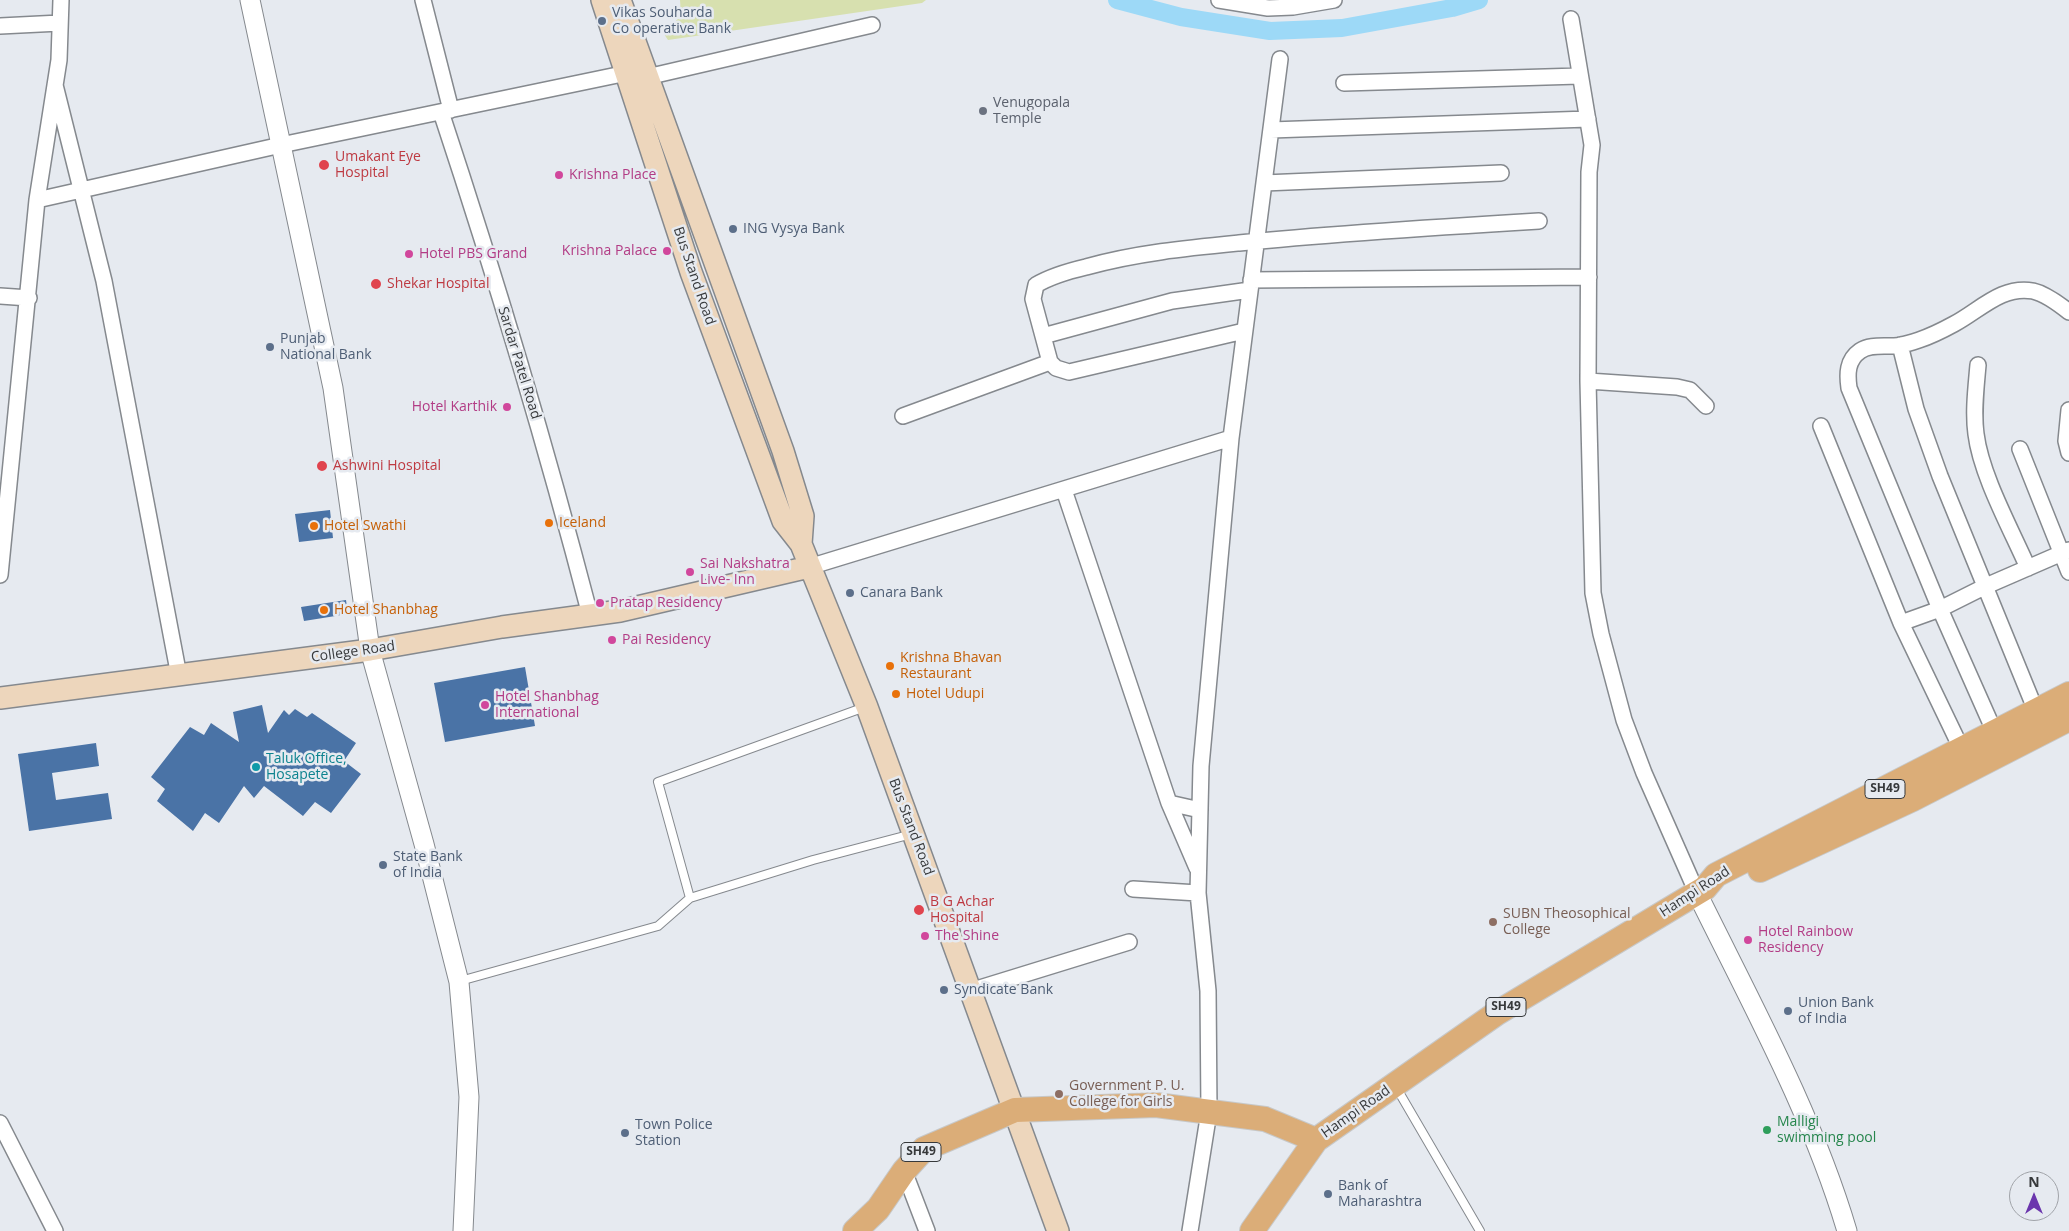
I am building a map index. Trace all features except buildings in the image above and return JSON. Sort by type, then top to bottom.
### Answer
[{"type":"main road","name":"Bus Stand Road","points":[[602,0],[637,75],[783,451],[803,516],[801,544],[809,567],[867,707],[1058,1231]]},
{"type":"main road","name":"Bus Stand Road","points":[[620,0],[637,75]]},
{"type":"main road","name":"College Road","points":[[0,698],[370,650],[502,627],[620,611],[704,593],[809,567]]},
{"type":"main road","name":"Hampi Road","points":[[1252,1231],[1316,1140],[1497,1013],[1701,891],[1716,876],[2069,694]]},
{"type":"main road","name":"SH49","points":[[1701,891],[1720,889],[1913,799],[2069,719]]},
{"type":"main road","points":[[1015,1110],[1156,1105],[1265,1119],[1316,1140]]},
{"type":"main road","name":"SH49","points":[[856,1231],[878,1209],[904,1172],[924,1149],[1015,1110]]},
{"type":"street","points":[[0,575],[4,487],[29,298],[37,200],[55,85],[61,0]]},
{"type":"street","points":[[250,0],[333,388],[370,650],[424,844],[458,982],[469,1097],[463,1231]]},
{"type":"street","name":"Sardar Patel Road","points":[[423,0],[446,111],[557,488],[590,615]]},
{"type":"street","points":[[1219,0],[1268,8],[1293,7],[1334,0]]},
{"type":"street","points":[[1571,19],[1592,145],[1589,172],[1588,382],[1593,593],[1600,634],[1624,720],[1644,773],[1791,1084],[1824,1166],[1847,1231]]},
{"type":"street","points":[[0,26],[60,23]]},
{"type":"street","points":[[37,200],[281,145],[446,111],[637,75],[872,25]]},
{"type":"street","points":[[1190,1231],[1209,1112],[1208,991],[1198,893],[1202,766],[1231,438],[1280,59]]},
{"type":"street","points":[[1344,83],[1579,76]]},
{"type":"street","points":[[55,85],[104,281],[179,676]]},
{"type":"street","points":[[1271,130],[1588,119]]},
{"type":"street","points":[[1264,183],[1501,173]]},
{"type":"street","points":[[1244,330],[1069,372],[1056,368],[1050,362],[1034,299],[1036,285],[1043,281],[1119,258],[1184,248],[1256,241],[1539,221]]},
{"type":"street","points":[[1043,336],[1172,301],[1251,285],[1589,277]]},
{"type":"street","points":[[1995,733],[1940,609],[1849,388],[1847,375],[1850,363],[1860,350],[1872,346],[1900,345],[1921,340],[1955,324],[1998,296],[2033,291],[2043,295],[2069,312]]},
{"type":"street","points":[[0,296],[29,298]]},
{"type":"street","points":[[1900,345],[1916,409],[1940,476],[2036,710]]},
{"type":"street","points":[[903,416],[1050,362]]},
{"type":"street","points":[[1978,365],[1975,403],[1976,434],[1983,466],[2028,568]]},
{"type":"street","points":[[1588,382],[1677,386],[1690,390],[1706,406]]},
{"type":"street","points":[[2069,410],[2066,441],[2069,453]]},
{"type":"street","points":[[1821,426],[1901,623],[1962,750]]},
{"type":"street","points":[[809,567],[1231,438]]},
{"type":"street","points":[[2020,449],[2066,552],[2069,572]]},
{"type":"street","points":[[1064,490],[1169,803],[1198,872]]},
{"type":"street","points":[[1901,623],[1940,609],[1986,586],[2066,552]]},
{"type":"street","points":[[1169,803],[1200,810]]},
{"type":"street","points":[[1133,889],[1198,893]]},
{"type":"street","points":[[970,991],[1129,942]]},
{"type":"street","points":[[0,1123],[55,1231]]},
{"type":"street","points":[[904,1172],[927,1231]]},
{"type":"lane","points":[[690,898],[658,782],[867,707]]},
{"type":"lane","points":[[458,982],[658,926],[690,898],[813,860],[914,834]]},
{"type":"lane","points":[[1394,1085],[1480,1231]]},
{"type":"green space","points":[[680,0],[926,0],[922,3],[668,40],[664,34],[677,19],[680,10]]},
{"type":"waterway","points":[[1117,0],[1181,17],[1270,31],[1342,28],[1452,8],[1479,0]]},
{"type":"place","name":"Vikas Souharda Co operative Bank","points":[[602,21]]},
{"type":"place","name":"Venugopala Temple","points":[[983,111]]},
{"type":"place","name":"Umakant Eye Hospital","points":[[324,165]]},
{"type":"place","name":"Krishna Place","points":[[559,175]]},
{"type":"place","name":"ING Vysya Bank","points":[[733,229]]},
{"type":"place","name":"Krishna Palace","points":[[667,251]]},
{"type":"place","name":"Hotel PBS Grand","points":[[409,254]]},
{"type":"place","name":"Shekar Hospital","points":[[376,284]]},
{"type":"place","name":"Punjab National Bank","points":[[270,347]]},
{"type":"place","name":"Hotel Karthik","points":[[507,407]]},
{"type":"place","name":"Ashwini Hospital","points":[[322,466]]},
{"type":"place","name":"Iceland","points":[[549,523]]},
{"type":"place","name":"Hotel Swathi","points":[[314,526]]},
{"type":"place","name":"Sai Nakshatra Live- Inn","points":[[690,572]]},
{"type":"place","name":"Canara Bank","points":[[850,593]]},
{"type":"place","name":"Pratap Residency","points":[[600,603]]},
{"type":"place","name":"Hotel Shanbhag","points":[[324,610]]},
{"type":"place","name":"Pai Residency","points":[[612,640]]},
{"type":"place","name":"Krishna Bhavan Restaurant","points":[[890,666]]},
{"type":"place","name":"Hotel Udupi","points":[[896,694]]},
{"type":"place","name":"Hotel Shanbhag International","points":[[485,705]]},
{"type":"place","name":"Taluk Office, Hosapete","points":[[256,767]]},
{"type":"place","name":"State Bank of India","points":[[383,865]]},
{"type":"place","name":"B G Achar Hospital","points":[[919,910]]},
{"type":"place","name":"SUBN Theosophical College","points":[[1493,922]]},
{"type":"place","name":"The Shine","points":[[925,936]]},
{"type":"place","name":"Hotel Rainbow Residency","points":[[1748,940]]},
{"type":"place","name":"Syndicate Bank","points":[[944,990]]},
{"type":"place","name":"Union Bank of India","points":[[1788,1011]]},
{"type":"place","name":"Government P. U. College for Girls","points":[[1059,1094]]},
{"type":"place","name":"Malligi swimming pool","points":[[1767,1130]]},
{"type":"place","name":"Town Police Station","points":[[625,1133]]},
{"type":"place","name":"Bank of Maharashtra","points":[[1328,1194]]}]
